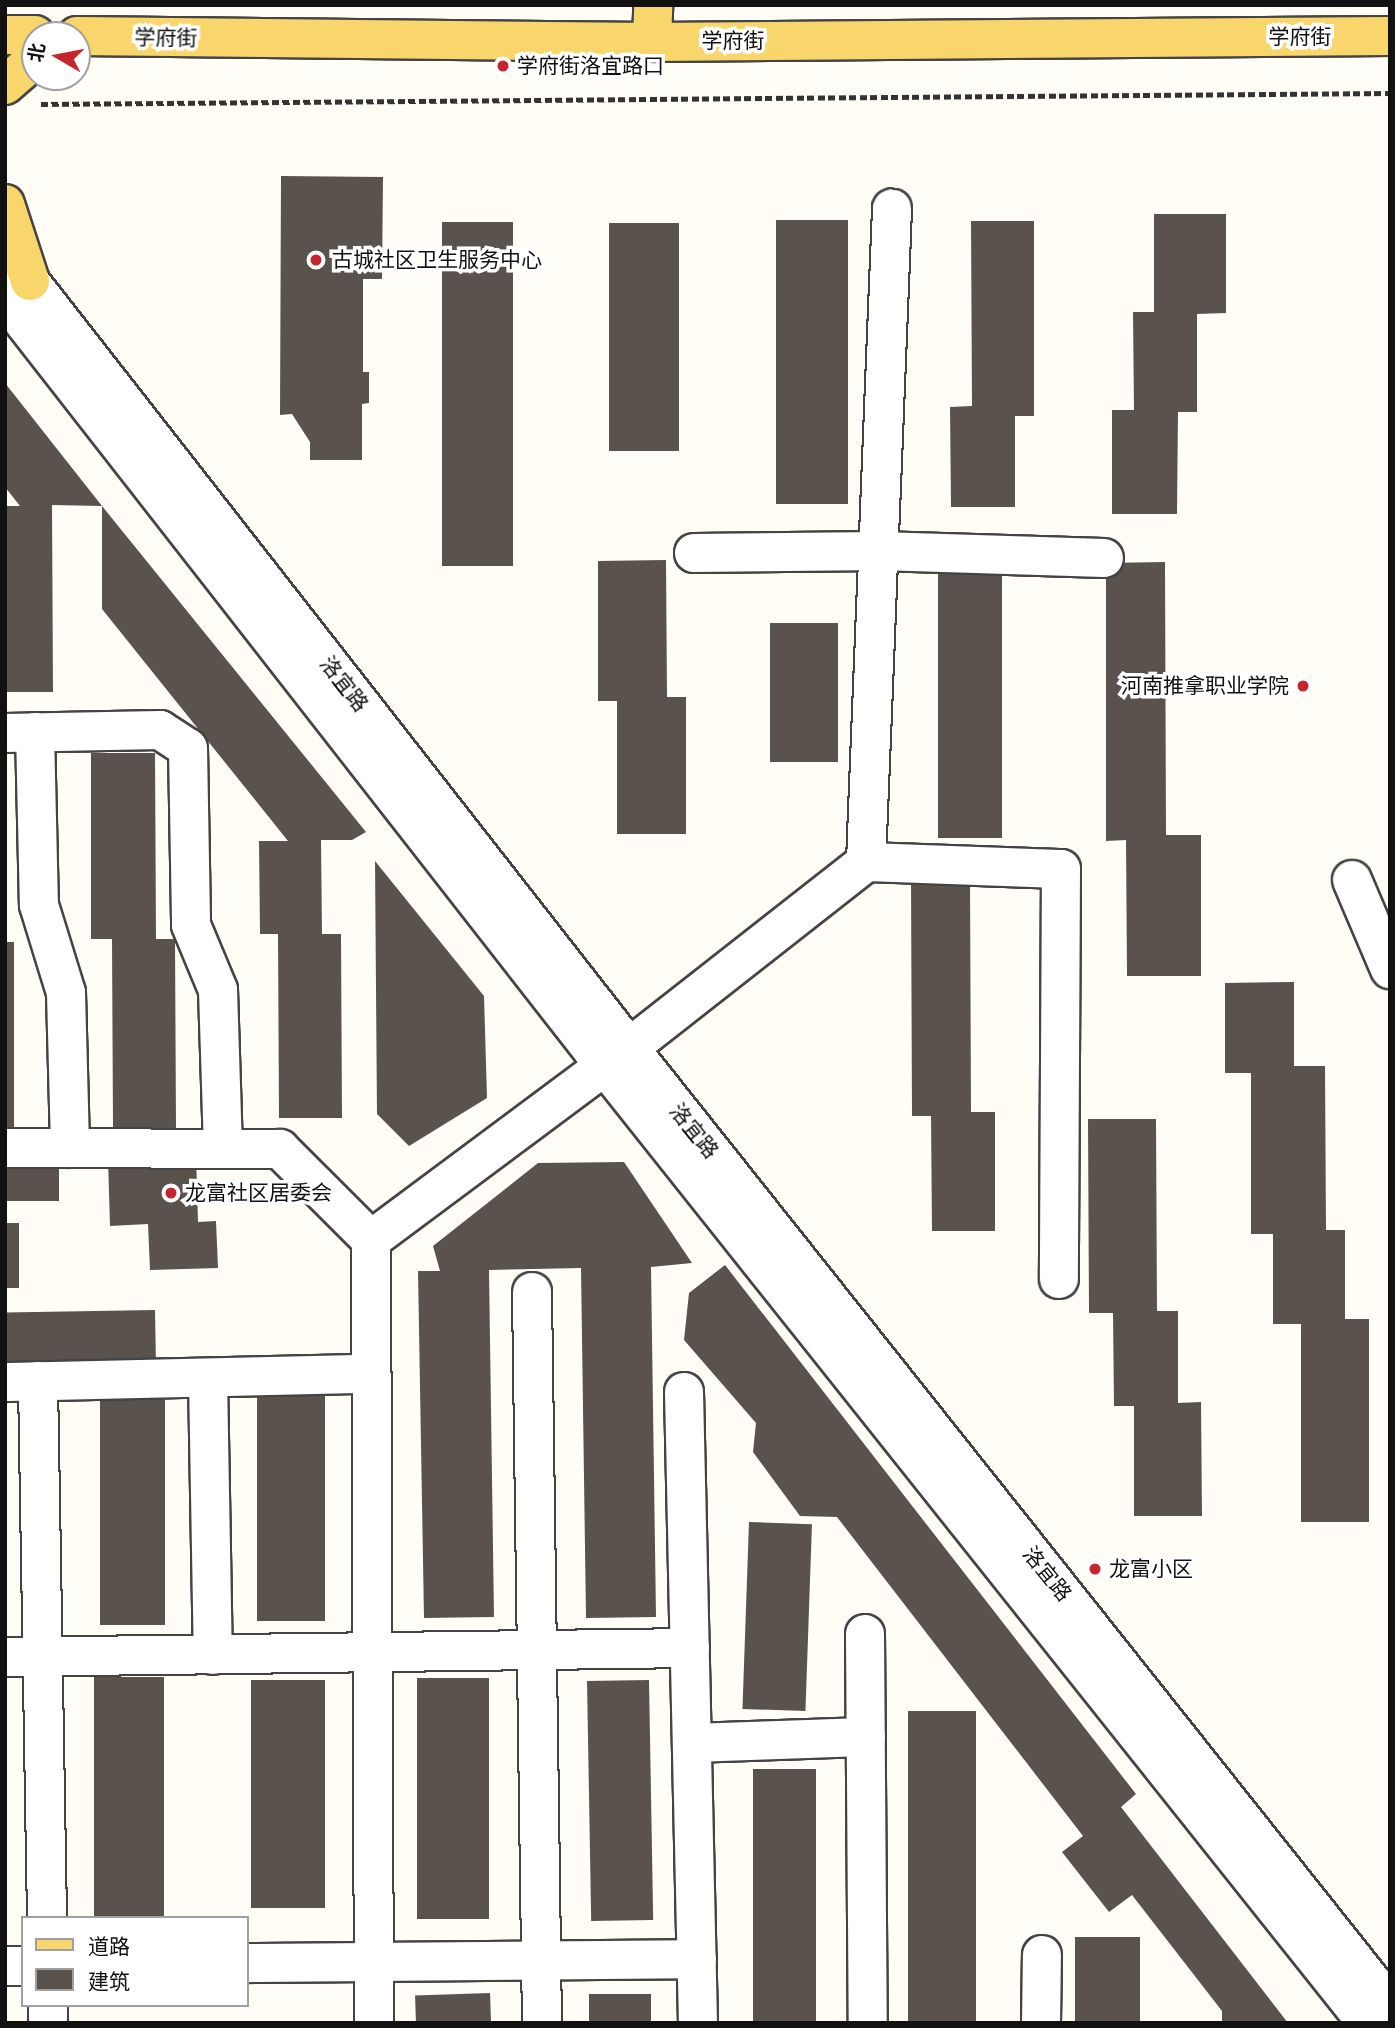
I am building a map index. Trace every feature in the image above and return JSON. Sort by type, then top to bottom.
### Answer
[{"type":"main road","name":"学府街","points":[[91,36],[653,24],[1390,36]]},
{"type":"main road","points":[[91,42],[135,37]]},
{"type":"main road","points":[[5,204],[18,289]]},
{"type":"street","points":[[866,862],[892,209]]},
{"type":"street","name":"洛宜路","points":[[5,250],[18,289],[1367,2023]]},
{"type":"street","points":[[694,553],[878,551],[1104,558]]},
{"type":"street","points":[[70,1148],[66,993],[39,905],[20,733],[160,730],[188,748],[191,925],[218,990],[223,1149]]},
{"type":"street","points":[[371,1240],[617,1057],[866,862],[1061,869],[1059,1279]]},
{"type":"street","points":[[1352,880],[1390,969]]},
{"type":"street","name":"洛宜路","points":[[617,1057],[1390,2005]]},
{"type":"street","points":[[5,1148],[280,1149],[371,1240],[374,2023]]},
{"type":"street","points":[[532,1292],[542,2023]]},
{"type":"street","points":[[47,1916],[24,1657],[22,1381],[371,1374]]},
{"type":"street","points":[[208,1378],[212,1655]]},
{"type":"street","points":[[684,1392],[698,2023]]},
{"type":"street","points":[[865,1634],[869,2023]]},
{"type":"street","points":[[24,1657],[690,1648]]},
{"type":"street","points":[[692,1743],[866,1737]]},
{"type":"street","points":[[1041,2023],[1042,1955]]},
{"type":"street","points":[[248,1964],[697,1959]]},
{"type":"path","points":[[19,95],[1390,93]]},
{"type":"building","points":[[281,176],[383,177],[382,279],[363,279],[363,372],[369,372],[369,403],[362,404],[362,460],[310,460],[310,442],[292,414],[280,415]]},
{"type":"building","points":[[1154,214],[1226,214],[1226,313],[1197,314],[1197,412],[1178,412],[1177,514],[1112,514],[1112,410],[1134,410],[1133,312],[1154,312]]},
{"type":"building","points":[[776,220],[848,220],[848,504],[776,504]]},
{"type":"building","points":[[971,221],[1034,221],[1034,416],[1015,416],[1015,507],[951,507],[950,407],[972,406]]},
{"type":"building","points":[[442,222],[513,222],[513,566],[442,566]]},
{"type":"building","points":[[609,223],[679,223],[679,451],[609,451]]},
{"type":"building","points":[[5,383],[102,506],[52,505],[53,692],[5,692],[5,506],[20,506],[5,487]]},
{"type":"building","points":[[102,506],[366,832],[352,840],[321,840],[322,934],[341,934],[342,1118],[279,1118],[278,934],[260,934],[259,841],[288,841],[102,609]]},
{"type":"building","points":[[666,560],[667,697],[686,697],[686,834],[617,834],[617,701],[598,701],[598,561]]},
{"type":"building","points":[[1165,562],[1166,835],[1201,835],[1201,976],[1127,976],[1126,840],[1106,841],[1106,563]]},
{"type":"building","points":[[938,569],[1002,569],[1002,838],[938,838]]},
{"type":"building","points":[[770,623],[838,623],[838,762],[770,762]]},
{"type":"building","points":[[91,753],[155,753],[156,939],[175,939],[176,1128],[113,1128],[112,939],[91,939]]},
{"type":"building","points":[[375,861],[484,996],[487,1098],[409,1146],[377,1114]]},
{"type":"building","points":[[970,880],[971,1112],[995,1112],[995,1231],[932,1231],[931,1116],[912,1116],[911,881]]},
{"type":"building","points":[[5,942],[14,942],[14,1129],[5,1129]]},
{"type":"building","points":[[1294,982],[1294,1066],[1325,1066],[1326,1230],[1345,1230],[1345,1319],[1369,1319],[1369,1522],[1301,1522],[1301,1324],[1273,1324],[1273,1234],[1251,1234],[1251,1073],[1225,1073],[1225,983]]},
{"type":"building","points":[[1088,1119],[1156,1119],[1157,1311],[1178,1311],[1178,1403],[1201,1402],[1202,1516],[1134,1516],[1134,1406],[1114,1406],[1113,1313],[1089,1313]]},
{"type":"building","points":[[5,1156],[59,1156],[59,1201],[5,1201]]},
{"type":"building","points":[[196,1156],[198,1222],[216,1221],[218,1268],[150,1270],[148,1224],[110,1226],[108,1159]]},
{"type":"building","points":[[624,1162],[692,1263],[651,1267],[656,1617],[586,1618],[581,1268],[489,1270],[494,1617],[424,1618],[418,1271],[440,1271],[433,1246],[538,1163]]},
{"type":"building","points":[[5,1223],[19,1223],[19,1288],[5,1288]]},
{"type":"building","points":[[725,1265],[1136,1794],[1121,1807],[1288,2023],[1222,2023],[1222,2011],[1132,1895],[1109,1912],[1062,1852],[1083,1836],[837,1517],[800,1516],[753,1452],[756,1423],[684,1340],[689,1293]]},
{"type":"building","points":[[155,1310],[156,1360],[6,1363],[5,1313]]},
{"type":"building","points":[[257,1385],[325,1385],[325,1621],[257,1621]]},
{"type":"building","points":[[100,1399],[165,1399],[165,1625],[100,1625]]},
{"type":"building","points":[[749,1522],[812,1524],[805,1711],[742,1709]]},
{"type":"building","points":[[94,1677],[164,1677],[164,1916],[94,1916]]},
{"type":"building","points":[[417,1678],[489,1678],[489,1919],[417,1919]]},
{"type":"building","points":[[251,1680],[325,1680],[325,1908],[251,1908]]},
{"type":"building","points":[[649,1680],[653,1920],[591,1921],[587,1681]]},
{"type":"building","points":[[908,1711],[976,1711],[976,2023],[908,2023]]},
{"type":"building","points":[[753,1769],[816,1769],[816,2023],[753,2023]]},
{"type":"building","points":[[1075,1937],[1140,1937],[1140,2023],[1075,2023]]},
{"type":"building","points":[[490,1993],[491,2023],[416,2023],[415,1996]]},
{"type":"building","points":[[589,1994],[651,1994],[651,2023],[589,2023]]},
{"type":"place","name":"学府街洛宜路口","points":[[503,66]]},
{"type":"place","name":"古城社区卫生服务中心","points":[[316,260]]},
{"type":"place","name":"河南推拿职业学院","points":[[1303,686]]},
{"type":"place","name":"龙富社区居委会","points":[[171,1193]]},
{"type":"place","name":"龙富小区","points":[[1095,1569]]}]
